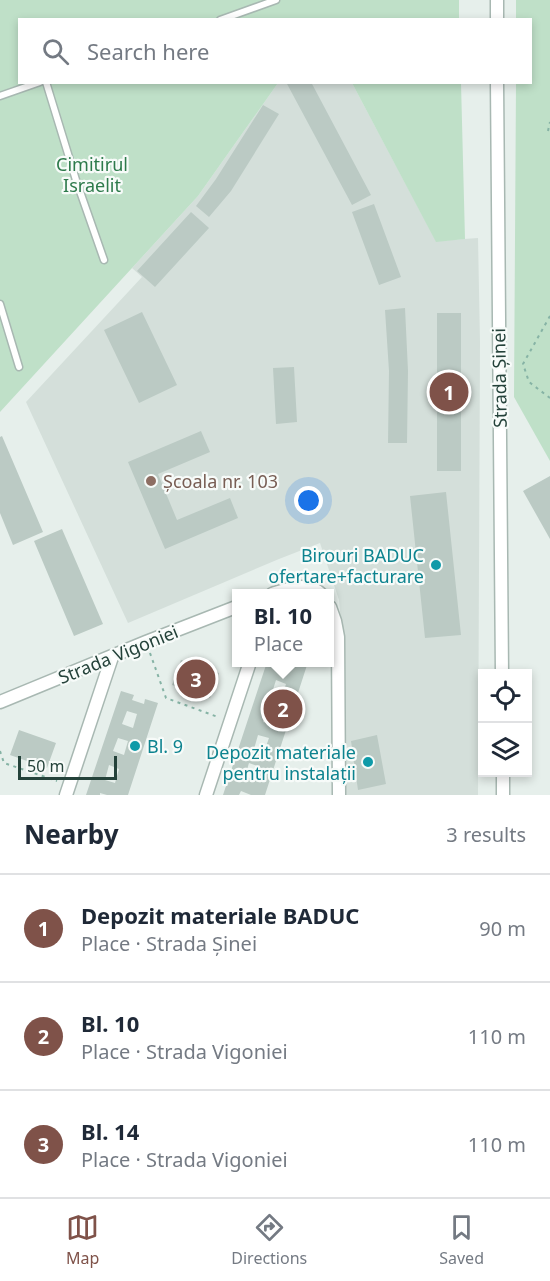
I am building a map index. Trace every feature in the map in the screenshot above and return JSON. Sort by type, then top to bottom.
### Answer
[{"type":"street","points":[[497,0],[497,18]]},
{"type":"street","name":"Strada Șinei","points":[[497,84],[502,669]]},
{"type":"street","points":[[290,589],[304,587],[315,589]]},
{"type":"street","name":"Strada Vigoniei","points":[[0,702],[232,609]]},
{"type":"street","points":[[334,618],[338,637],[339,795]]},
{"type":"street","points":[[68,790],[112,657]]},
{"type":"street","points":[[206,795],[249,667]]},
{"type":"street","points":[[503,777],[503,795]]},
{"type":"lane","points":[[226,18],[276,0]]},
{"type":"lane","points":[[0,96],[34,84]]},
{"type":"lane","points":[[47,84],[76,180],[104,260]]},
{"type":"lane","points":[[0,304],[18,366]]},
{"type":"path","points":[[549,131],[550,122]]},
{"type":"path","points":[[550,316],[523,364],[529,382],[550,398]]},
{"type":"path","points":[[146,642],[166,698],[231,722]]},
{"type":"path","points":[[0,751],[4,763],[68,790]]},
{"type":"shaded area","points":[[277,84],[353,84],[436,241],[478,238],[480,342],[478,795],[346,795],[343,645],[339,600],[320,543],[128,623],[26,402],[142,277],[132,268],[198,196]]},
{"type":"green space","name":"Cimitirul Israelit","points":[[0,0],[459,0],[459,18],[18,18],[18,84],[277,84],[198,196],[0,412]]},
{"type":"green space","points":[[516,0],[550,0],[550,461],[514,397],[516,84],[532,84],[532,18],[516,18]]},
{"type":"green space","points":[[353,84],[461,84],[465,239],[436,242]]},
{"type":"building","points":[[287,84],[312,84],[371,195],[352,205]]},
{"type":"building","points":[[263,105],[279,114],[231,191],[209,217],[196,206]]},
{"type":"building","points":[[374,204],[401,277],[379,285],[352,212]]},
{"type":"building","points":[[191,212],[209,228],[155,287],[137,271]]},
{"type":"building","points":[[405,308],[408,371],[407,443],[388,443],[389,371],[385,310]]},
{"type":"building","points":[[142,312],[177,385],[139,403],[104,330]]},
{"type":"building","points":[[437,313],[461,313],[461,471],[437,471]]},
{"type":"building","points":[[294,367],[297,422],[276,424],[273,368]]},
{"type":"building","points":[[201,431],[210,452],[158,474],[177,520],[230,498],[238,518],[165,549],[128,462]]},
{"type":"building","points":[[2,436],[43,532],[13,545],[0,513],[0,437]]},
{"type":"building","points":[[550,476],[550,539],[523,491]]},
{"type":"building","name":"Birouri BADUC ofertare+facturare","points":[[446,492],[461,635],[425,638],[410,496]]},
{"type":"building","points":[[62,529],[103,624],[74,636],[34,541]]},
{"type":"building","points":[[181,660],[219,673],[210,698],[172,685]]},
{"type":"building","points":[[265,667],[283,667],[291,670],[292,667],[306,667],[265,795],[251,795],[241,791],[239,795],[223,795]],"holes":[[[276,680],[286,684],[282,697],[272,693]],[[267,707],[278,711],[273,725],[263,722]],[[258,735],[269,738],[264,752],[254,749]],[[249,763],[260,767],[255,780],[245,776]]]},
{"type":"building","name":"Bl. 9","points":[[121,691],[134,695],[132,700],[144,704],[145,699],[158,703],[128,795],[100,793],[100,795],[86,795]],"holes":[[[127,711],[137,714],[133,728],[122,724]],[[118,738],[128,741],[124,755],[113,751]],[[109,765],[119,769],[115,783],[105,780]]]},
{"type":"building","points":[[19,730],[56,743],[47,768],[10,755]]},
{"type":"building","name":"Depozit materiale pentru instalații","points":[[377,735],[386,784],[358,790],[351,741]]},
{"type":"place","name":"Depozit materiale BADUC","points":[[449,392]]},
{"type":"place","name":"Școala nr. 103","points":[[151,481]]},
{"type":"place","name":"Birouri BADUC ofertare+facturare","points":[[436,565]]},
{"type":"place","name":"Bl. 14","points":[[196,679]]},
{"type":"place","name":"Bl. 10","points":[[283,709]]},
{"type":"place","name":"Bl. 9","points":[[135,746]]},
{"type":"place","name":"Depozit materiale pentru instalații","points":[[368,762]]}]
